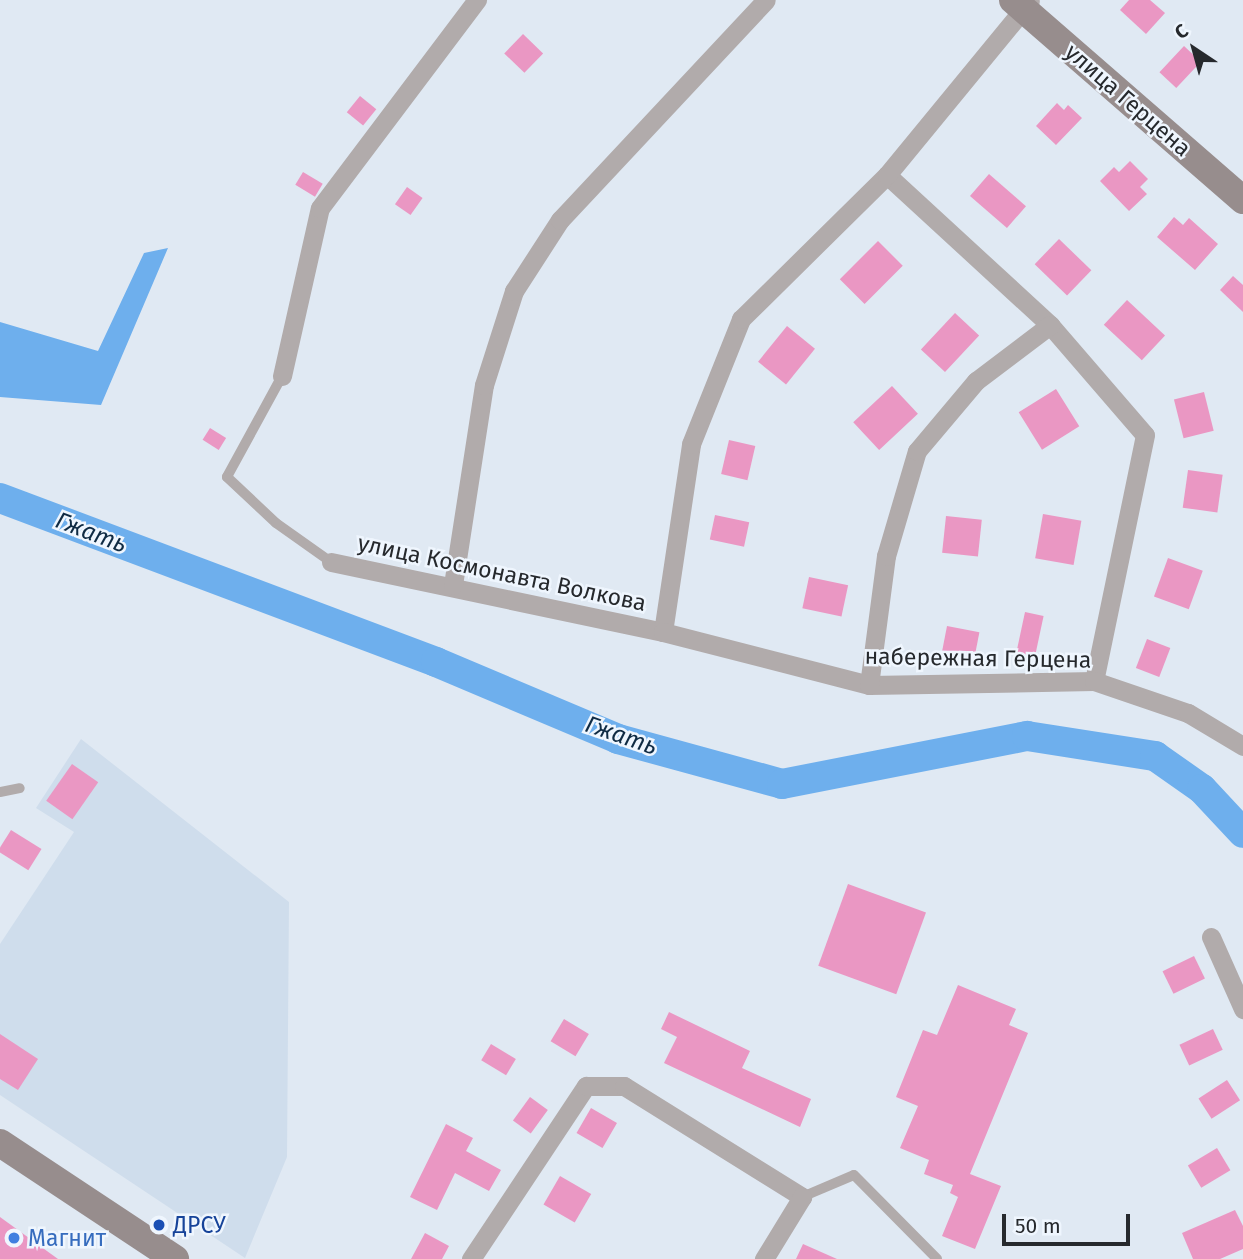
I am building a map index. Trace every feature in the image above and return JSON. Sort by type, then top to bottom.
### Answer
[{"type":"street","points":[[282,376],[320,208],[477,0]]},
{"type":"street","points":[[453,585],[484,385],[514,291],[560,220],[766,0]]},
{"type":"street","name":"улица Космонавта Волкова","points":[[331,562],[453,585],[663,632],[691,444],[741,319],[887,174],[1022,3]]},
{"type":"street","name":"улица Герцена","points":[[1022,3],[1243,200]]},
{"type":"street","points":[[887,174],[1049,325],[1144,435],[1094,681]]},
{"type":"street","points":[[869,685],[886,556],[917,451],[976,381],[1049,325]]},
{"type":"street","name":"набережная Герцена","points":[[663,632],[869,685],[1094,681],[1188,713],[1243,746]]},
{"type":"street","points":[[1211,936],[1243,1009]]},
{"type":"street","points":[[471,1259],[586,1086],[624,1086],[802,1197],[764,1259]]},
{"type":"street","points":[[2,1150],[161,1256]]},
{"type":"lane","points":[[282,376],[227,477],[276,523],[331,562]]},
{"type":"lane","points":[[0,792],[20,788]]},
{"type":"lane","points":[[802,1197],[854,1175],[937,1259]]},
{"type":"shaded area","points":[[81,739],[289,902],[287,1157],[245,1258],[0,1095],[0,944],[74,832],[36,808]]},
{"type":"water","points":[[168,248],[101,405],[0,397],[0,322],[98,351],[144,253]]},
{"type":"building","points":[[1129,0],[1150,0],[1165,13],[1146,34],[1120,10]]},
{"type":"building","points":[[523,34],[543,53],[524,73],[504,53]]},
{"type":"building","points":[[1184,46],[1201,62],[1176,88],[1159,72]]},
{"type":"building","points":[[360,96],[376,109],[363,126],[347,112]]},
{"type":"building","points":[[1057,103],[1064,110],[1068,105],[1082,118],[1056,145],[1036,126]]},
{"type":"building","points":[[1130,161],[1148,179],[1140,187],[1147,194],[1129,211],[1100,181],[1114,167],[1119,172]]},
{"type":"building","points":[[303,172],[323,184],[315,197],[295,185]]},
{"type":"building","points":[[989,174],[1026,206],[1007,228],[970,196]]},
{"type":"building","points":[[407,187],[423,198],[411,215],[395,204]]},
{"type":"building","points":[[1174,217],[1183,225],[1189,218],[1218,244],[1195,270],[1157,237]]},
{"type":"building","points":[[1059,239],[1091,270],[1067,295],[1035,264]]},
{"type":"building","points":[[878,241],[903,266],[865,304],[840,279]]},
{"type":"building","points":[[1233,276],[1243,285],[1243,312],[1220,290]]},
{"type":"building","points":[[1127,300],[1165,335],[1142,360],[1104,325]]},
{"type":"building","points":[[955,313],[979,336],[945,372],[921,350]]},
{"type":"building","points":[[787,326],[815,349],[786,384],[758,362]]},
{"type":"building","points":[[892,386],[918,414],[879,450],[853,422]]},
{"type":"building","points":[[1056,389],[1079,426],[1042,450],[1019,412]]},
{"type":"building","points":[[1204,392],[1214,431],[1184,438],[1174,399]]},
{"type":"building","points":[[210,428],[226,438],[219,450],[203,440]]},
{"type":"building","points":[[729,440],[755,446],[747,480],[721,474]]},
{"type":"building","points":[[1188,470],[1223,475],[1217,513],[1183,508]]},
{"type":"building","points":[[1043,514],[1081,521],[1074,565],[1035,558]]},
{"type":"building","points":[[715,515],[749,522],[744,547],[710,539]]},
{"type":"building","points":[[946,516],[982,520],[978,557],[942,553]]},
{"type":"building","points":[[1168,558],[1203,571],[1189,609],[1154,597]]},
{"type":"building","points":[[809,577],[848,585],[841,617],[802,608]]},
{"type":"building","points":[[1025,612],[1044,616],[1035,658],[1016,654]]},
{"type":"building","points":[[947,626],[979,632],[974,659],[942,653]]},
{"type":"building","points":[[1147,639],[1170,648],[1159,677],[1136,668]]},
{"type":"building","points":[[72,764],[98,782],[72,819],[46,801]]},
{"type":"building","points":[[11,830],[42,849],[28,870],[0,853],[0,848]]},
{"type":"building","points":[[848,884],[926,912],[896,994],[818,966]]},
{"type":"building","points":[[1194,956],[1205,978],[1174,994],[1163,971]]},
{"type":"building","points":[[958,985],[1016,1009],[1009,1025],[1028,1033],[970,1174],[1001,1186],[975,1249],[942,1236],[958,1197],[950,1193],[953,1185],[924,1174],[929,1160],[900,1148],[918,1106],[896,1097],[923,1030],[937,1035]]},
{"type":"building","points":[[669,1012],[750,1051],[742,1068],[811,1099],[800,1127],[664,1063],[677,1037],[661,1029]]},
{"type":"building","points":[[564,1019],[589,1034],[575,1056],[551,1041]]},
{"type":"building","points":[[1213,1029],[1223,1050],[1189,1065],[1179,1045]]},
{"type":"building","points":[[0,1034],[38,1059],[18,1090],[0,1079]]},
{"type":"building","points":[[491,1044],[516,1059],[506,1075],[481,1060]]},
{"type":"building","points":[[1227,1080],[1240,1100],[1212,1119],[1198,1099]]},
{"type":"building","points":[[530,1097],[548,1110],[531,1133],[513,1120]]},
{"type":"building","points":[[591,1108],[617,1123],[602,1148],[576,1133]]},
{"type":"building","points":[[446,1124],[473,1138],[466,1151],[501,1170],[489,1191],[455,1173],[437,1210],[410,1197]]},
{"type":"building","points":[[1217,1148],[1230,1170],[1201,1188],[1188,1166]]},
{"type":"building","points":[[560,1176],[591,1194],[575,1223],[544,1205]]},
{"type":"building","points":[[1235,1210],[1243,1226],[1243,1249],[1220,1259],[1193,1259],[1182,1233]]},
{"type":"building","name":"Магнит","points":[[0,1217],[58,1259],[0,1259]]},
{"type":"building","points":[[425,1233],[449,1246],[442,1259],[411,1259]]},
{"type":"building","points":[[803,1244],[837,1259],[796,1259]]},
{"type":"waterway","name":"Гжать","points":[[0,498],[436,662],[618,739],[782,784],[1027,736],[1155,756],[1202,789],[1243,833]]},
{"type":"place","name":"ДРСУ","points":[[159,1225]]},
{"type":"place","name":"Магнит","points":[[14,1238]]}]
